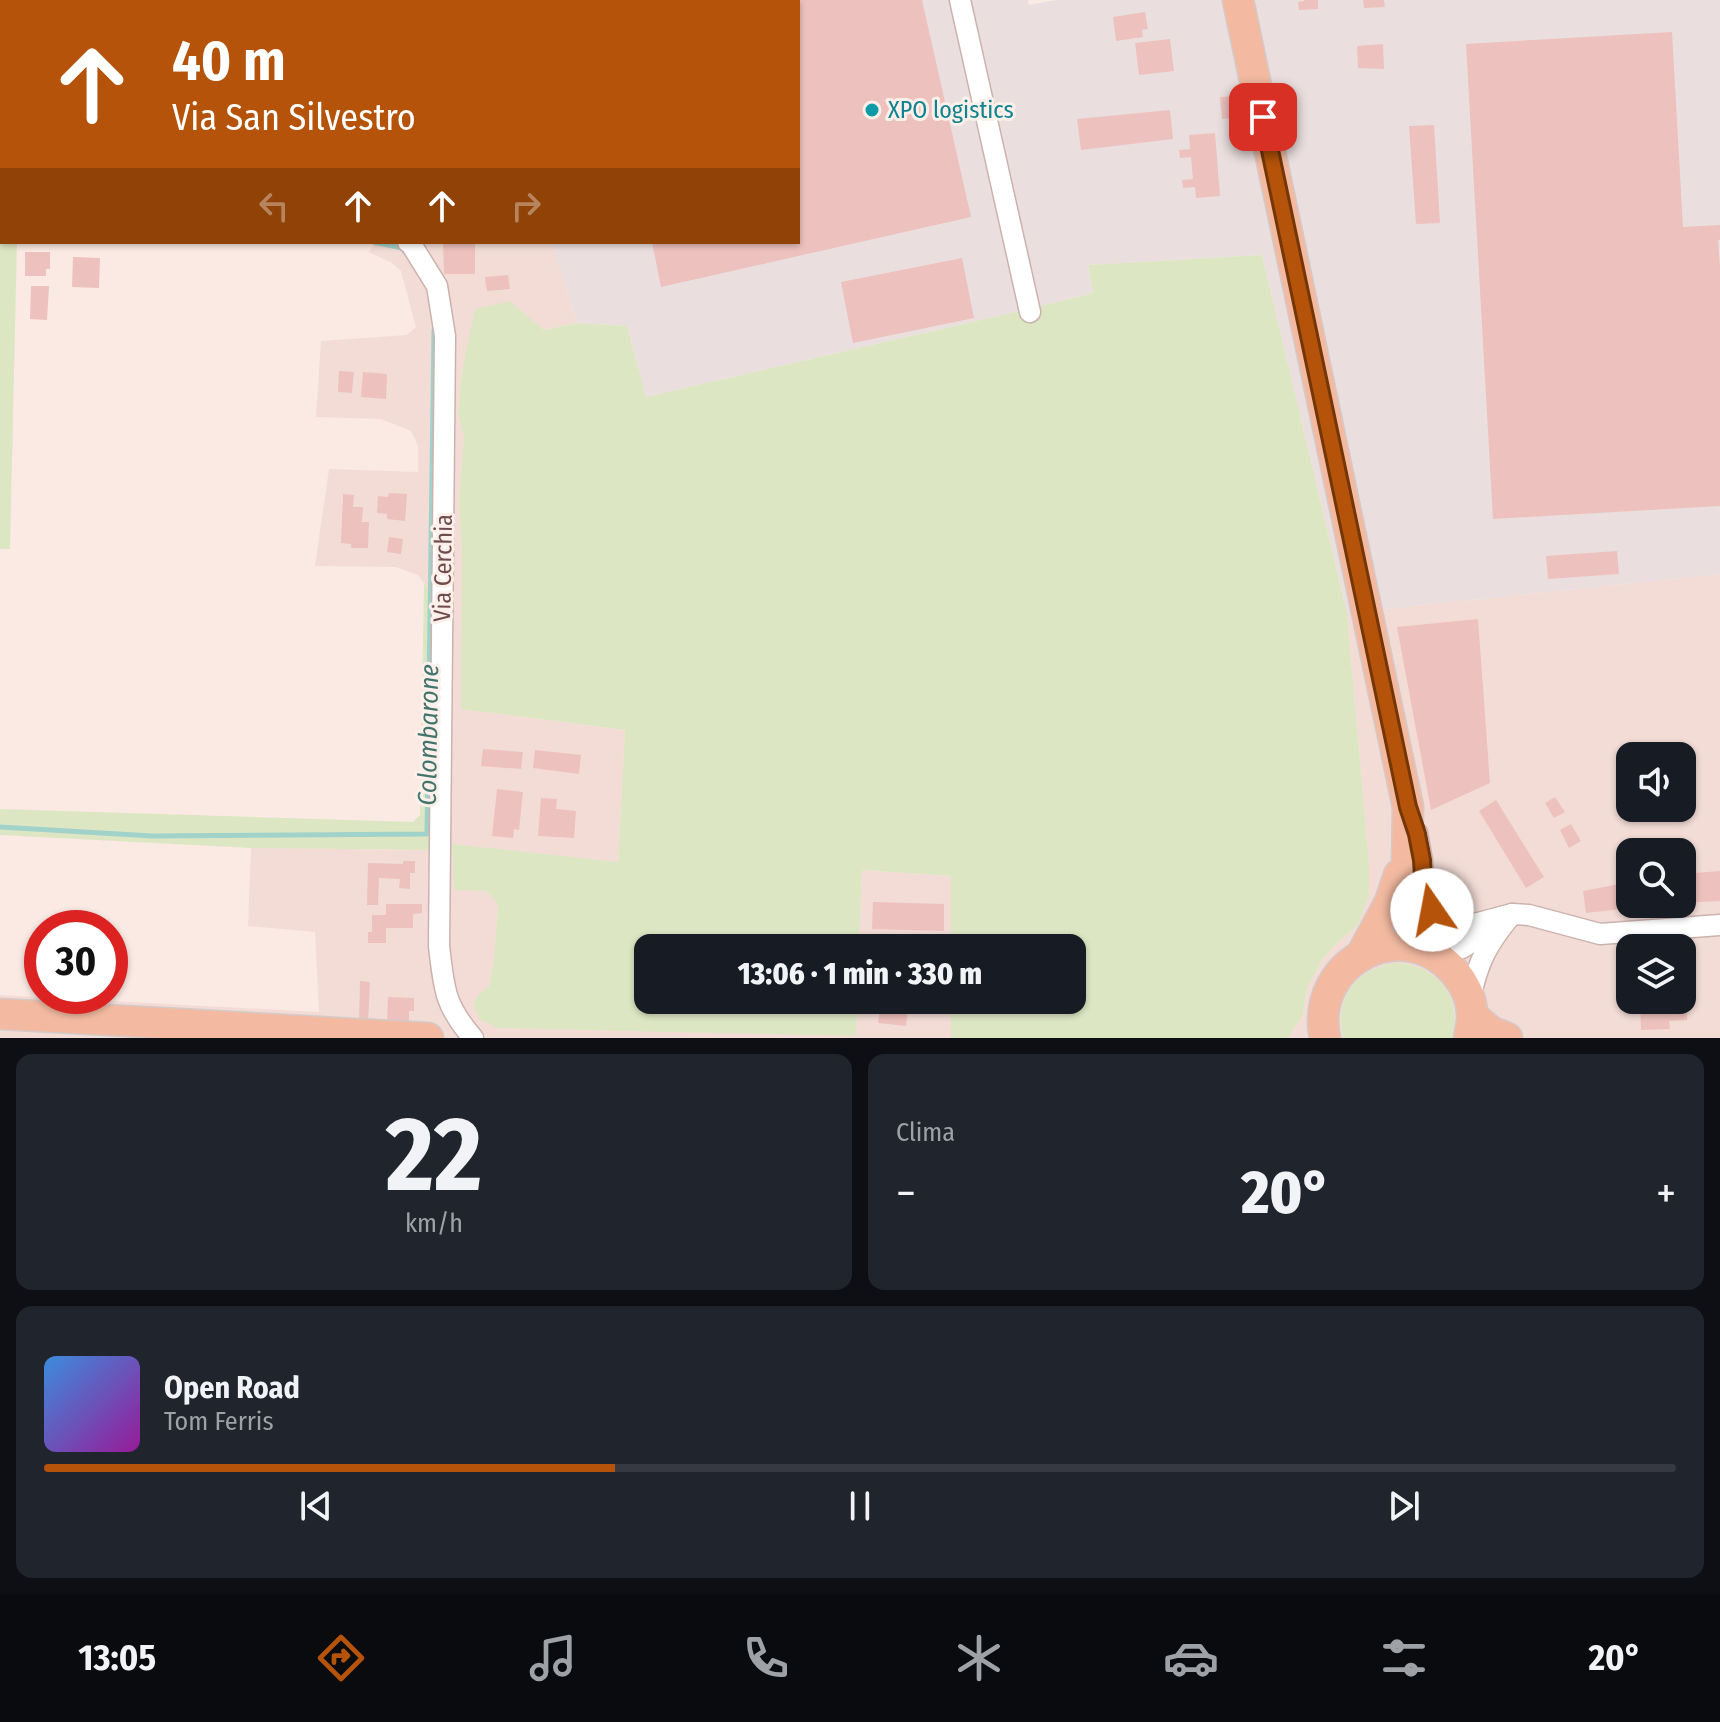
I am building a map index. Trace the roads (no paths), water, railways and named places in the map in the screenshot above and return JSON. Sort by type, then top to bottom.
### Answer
[{"type":"main road","points":[[1238,0],[1408,807],[1406,913],[1424,951]]},
{"type":"main road","points":[[1362,954],[1390,902],[1407,850]]},
{"type":"main road","points":[[1321,1034],[1330,987],[1346,966],[1362,954],[1395,945],[1424,951],[1449,965],[1462,981],[1470,1018],[1507,1038]]},
{"type":"main road","points":[[0,1014],[195,1034],[428,1038]]},
{"type":"street","points":[[960,0],[1030,312]]},
{"type":"street","name":"Via Cerchia","points":[[411,244],[437,286],[445,336],[439,946],[444,991],[458,1021],[473,1038]]},
{"type":"street","points":[[1408,807],[1422,860],[1424,893],[1441,920],[1463,927],[1512,914],[1529,915],[1600,934],[1720,925]]},
{"type":"street","points":[[1424,951],[1462,948],[1512,914]]},
{"type":"street","points":[[1470,1018],[1476,969],[1487,946],[1512,914]]},
{"type":"waterway","name":"Colombarone","points":[[383,244],[402,248],[405,252]]},
{"type":"waterway","name":"Colombarone","points":[[0,827],[152,836],[427,834],[434,330]]},
{"type":"place","name":"XPO logistics","points":[[872,110]]}]
